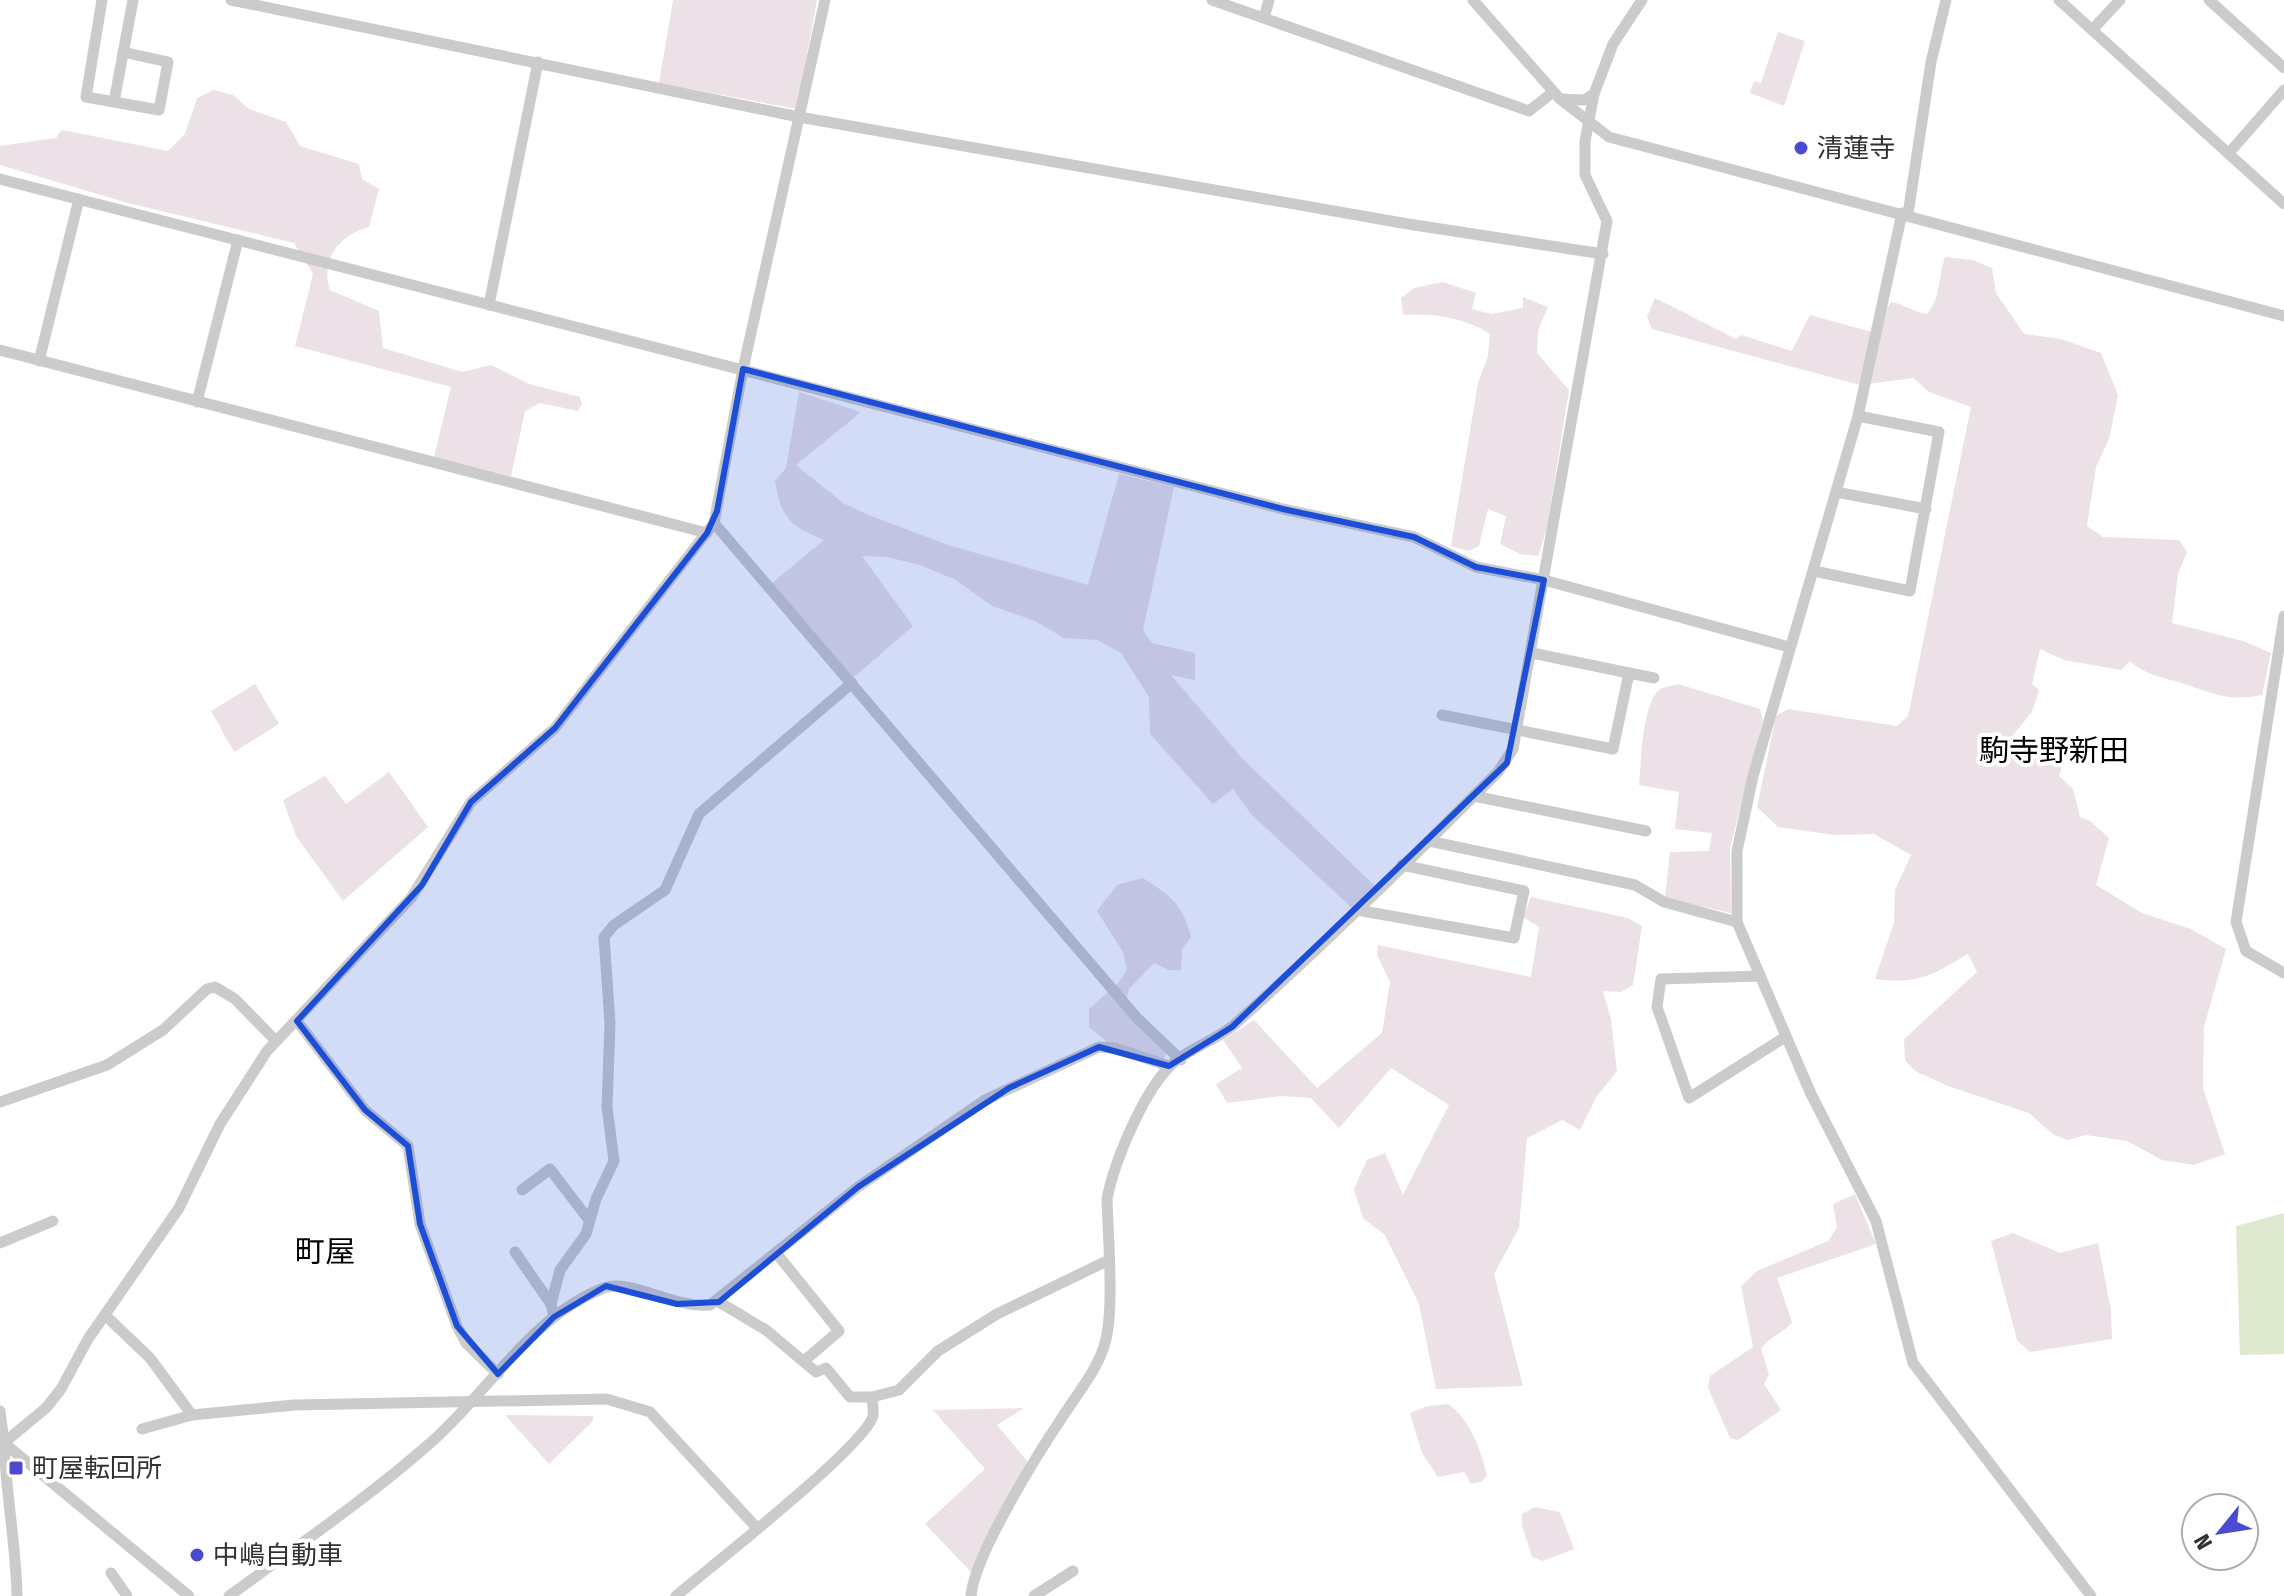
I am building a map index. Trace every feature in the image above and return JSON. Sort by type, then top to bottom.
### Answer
[{"type":"street","points":[[102,0],[86,97],[159,110],[168,62],[123,52]]},
{"type":"street","points":[[114,102],[133,0]]},
{"type":"street","points":[[231,0],[799,117],[1408,224],[1603,254]]},
{"type":"street","points":[[2,1444],[53,1399],[105,1315],[179,1208],[220,1124],[276,1041],[411,898],[471,802],[555,728],[714,523],[743,369],[825,0]]},
{"type":"street","points":[[1212,0],[1529,111],[1556,95],[1584,100],[1594,94]]},
{"type":"street","points":[[1264,18],[1269,0]]},
{"type":"street","points":[[1473,0],[1556,95],[1609,137],[2284,316]]},
{"type":"street","points":[[971,1596],[972,1580],[1029,1469],[1097,1364],[1107,1338],[1107,1199],[1111,1177],[1149,1097],[1169,1066],[1232,1027],[1507,763],[1517,732],[1532,653],[1603,254],[1607,221],[1585,175],[1582,159],[1594,94],[1613,44],[1642,0]]},
{"type":"street","points":[[1946,0],[1931,62],[1905,214],[1858,416],[1789,647],[1737,851],[1737,922],[1785,1037],[1880,1232],[1913,1363],[2091,1596]]},
{"type":"street","points":[[2059,0],[2284,204]]},
{"type":"street","points":[[2092,30],[2120,0]]},
{"type":"street","points":[[2209,0],[2284,68]]},
{"type":"street","points":[[489,305],[538,62]]},
{"type":"street","points":[[2229,153],[2284,90]]},
{"type":"street","points":[[0,179],[1252,502],[1414,537],[1476,567],[1544,580],[1789,647]]},
{"type":"street","points":[[39,361],[79,199]]},
{"type":"street","points":[[197,402],[238,240]]},
{"type":"street","points":[[0,350],[707,533]]},
{"type":"street","points":[[1814,571],[1910,591],[1939,432],[1858,416]]},
{"type":"street","points":[[1836,492],[1926,509]]},
{"type":"street","points":[[714,523],[1137,1018],[1181,1060]]},
{"type":"street","points":[[2284,616],[2236,922],[2246,951],[2284,973]]},
{"type":"street","points":[[1532,653],[1654,678]]},
{"type":"street","points":[[1442,715],[1613,749],[1629,673]]},
{"type":"street","points":[[551,1304],[560,1270],[586,1234],[614,1161],[606,1096],[610,1023],[604,937],[614,925],[665,890],[699,814],[852,683]]},
{"type":"street","points":[[1474,796],[1646,831]]},
{"type":"street","points":[[1429,841],[1635,885],[1664,902],[1737,922]]},
{"type":"street","points":[[1357,910],[1514,938],[1524,891],[1402,865]]},
{"type":"street","points":[[1760,976],[1661,979],[1657,1007],[1689,1098],[1785,1037]]},
{"type":"street","points":[[0,1102],[107,1065],[176,1021],[207,989],[215,987],[235,999],[276,1041]]},
{"type":"street","points":[[297,1021],[365,1110],[408,1146],[420,1224],[457,1326],[466,1343],[498,1374]]},
{"type":"street","points":[[229,1596],[430,1444],[554,1317],[606,1286],[636,1289],[677,1304],[699,1306],[719,1302],[858,1187],[985,1100],[1099,1047],[1115,1048],[1169,1066]]},
{"type":"street","points":[[522,1190],[550,1169],[589,1220]]},
{"type":"street","points":[[0,1243],[53,1221]]},
{"type":"street","points":[[515,1252],[551,1304],[554,1317]]},
{"type":"street","points":[[777,1254],[839,1331],[804,1361]]},
{"type":"street","points":[[719,1302],[766,1330],[816,1372],[826,1368],[850,1397],[872,1397],[899,1390],[938,1351],[997,1314],[1109,1260]]},
{"type":"street","points":[[105,1315],[150,1358],[192,1415]]},
{"type":"street","points":[[676,1596],[800,1493],[864,1429],[873,1415],[872,1397]]},
{"type":"street","points":[[142,1429],[192,1415],[294,1405],[476,1399],[607,1399],[650,1412],[756,1527]]},
{"type":"street","points":[[0,1411],[3,1501],[16,1539],[17,1596]]},
{"type":"street","points":[[2,1444],[189,1596]]},
{"type":"street","points":[[1034,1596],[1073,1571]]},
{"type":"street","points":[[111,1573],[127,1596]]},
{"type":"highlighted area","points":[[743,369],[1283,509],[1414,537],[1476,567],[1544,580],[1507,763],[1232,1027],[1169,1066],[1099,1047],[1009,1088],[858,1187],[719,1302],[677,1304],[606,1286],[554,1317],[498,1374],[457,1326],[420,1224],[408,1146],[365,1110],[297,1021],[422,885],[471,802],[555,728],[707,533],[717,511]]},
{"type":"shaded area","points":[[673,0],[817,0],[797,109],[659,83]]},
{"type":"shaded area","points":[[1778,32],[1805,41],[1784,106],[1750,93],[1754,81],[1761,83]]},
{"type":"shaded area","points":[[214,90],[233,95],[249,109],[286,122],[300,146],[359,164],[362,179],[379,189],[369,227],[349,236],[334,250],[328,279],[330,290],[379,311],[383,348],[462,372],[491,365],[529,384],[580,397],[582,404],[578,411],[540,403],[525,411],[511,476],[434,457],[451,387],[295,346],[313,274],[294,243],[128,203],[0,165],[0,146],[56,138],[62,130],[168,151],[185,134],[197,98]]},
{"type":"shaded area","points":[[1945,257],[1973,260],[1992,268],[1996,293],[2024,334],[2061,339],[2101,353],[2118,395],[2109,439],[2096,467],[2087,526],[2103,537],[2179,540],[2187,552],[2178,574],[2172,623],[2243,641],[2271,653],[2262,695],[2239,697],[2220,695],[2154,675],[2130,661],[2121,670],[2064,660],[2040,649],[2032,684],[2039,690],[2032,712],[2013,735],[2023,750],[2063,764],[2059,776],[2073,789],[2080,817],[2090,821],[2109,838],[2096,885],[2142,913],[2191,929],[2226,949],[2204,1027],[2203,1088],[2225,1154],[2194,1165],[2162,1160],[2127,1141],[2086,1135],[2068,1140],[2054,1135],[2029,1113],[1948,1086],[1915,1071],[1905,1060],[1904,1039],[1977,972],[1968,954],[1924,977],[1903,981],[1875,979],[1894,923],[1895,890],[1911,855],[1874,834],[1835,835],[1778,827],[1757,807],[1776,716],[1788,709],[1897,726],[1908,716],[1971,407],[1929,392],[1913,378],[1860,385],[1652,329],[1647,317],[1655,298],[1736,339],[1741,335],[1792,351],[1810,315],[1879,334],[1883,315],[1891,302],[1927,314],[1937,294]]},
{"type":"shaded area","points":[[1443,282],[1476,293],[1472,309],[1491,314],[1523,308],[1523,297],[1548,307],[1538,330],[1537,353],[1569,390],[1547,528],[1538,556],[1520,554],[1500,544],[1506,516],[1488,509],[1479,546],[1469,551],[1451,546],[1478,383],[1488,356],[1490,334],[1449,318],[1403,315],[1401,298],[1414,288]]},
{"type":"shaded area","points":[[799,392],[861,412],[796,465],[843,503],[948,545],[1088,585],[1119,474],[1174,487],[1143,630],[1152,643],[1195,653],[1195,680],[1171,675],[1243,759],[1375,886],[1352,908],[1251,814],[1233,789],[1213,804],[1150,734],[1149,697],[1121,653],[1097,640],[1064,638],[1035,621],[992,606],[956,580],[920,565],[887,557],[862,556],[913,626],[852,679],[771,584],[824,540],[789,519],[780,504],[775,481],[786,468]]},
{"type":"shaded area","points":[[255,684],[279,724],[234,752],[211,711]]},
{"type":"shaded area","points":[[1678,684],[1760,709],[1763,720],[1730,848],[1731,913],[1665,898],[1670,852],[1709,851],[1712,833],[1675,829],[1679,792],[1639,785],[1643,735],[1653,697],[1659,690]]},
{"type":"shaded area","points":[[389,772],[428,827],[343,901],[296,836],[283,800],[325,776],[346,804]]},
{"type":"shaded area","points":[[1143,878],[1180,908],[1191,937],[1182,949],[1181,970],[1169,970],[1154,963],[1129,989],[1124,1011],[1166,1053],[1164,1059],[1107,1042],[1089,1027],[1089,1009],[1118,983],[1127,970],[1123,952],[1097,911],[1117,885]]},
{"type":"shaded area","points":[[1531,897],[1628,918],[1642,926],[1633,985],[1621,992],[1603,991],[1611,1019],[1617,1071],[1597,1096],[1580,1130],[1562,1120],[1527,1138],[1519,1228],[1494,1274],[1523,1386],[1436,1389],[1419,1304],[1385,1235],[1363,1218],[1354,1189],[1367,1160],[1385,1153],[1403,1195],[1449,1105],[1391,1068],[1339,1128],[1311,1098],[1281,1096],[1227,1103],[1216,1084],[1242,1068],[1223,1040],[1254,1020],[1317,1088],[1382,1033],[1390,982],[1377,955],[1378,945],[1531,977],[1539,927],[1523,917]]},
{"type":"shaded area","points":[[1855,1194],[1876,1244],[1777,1278],[1792,1322],[1761,1349],[1769,1374],[1764,1384],[1781,1410],[1738,1440],[1730,1438],[1708,1388],[1710,1376],[1753,1347],[1741,1286],[1757,1271],[1828,1241],[1837,1227],[1833,1204]]},
{"type":"shaded area","points":[[2284,1213],[2284,1354],[2240,1355],[2236,1226]]},
{"type":"shaded area","points":[[2013,1233],[2060,1253],[2098,1243],[2111,1310],[2112,1339],[2030,1352],[2017,1340],[1991,1241]]},
{"type":"shaded area","points":[[1448,1404],[1463,1418],[1474,1436],[1487,1475],[1483,1481],[1471,1484],[1464,1472],[1438,1477],[1422,1453],[1410,1413],[1428,1406]]},
{"type":"shaded area","points":[[1024,1408],[997,1425],[1028,1462],[972,1573],[925,1524],[985,1469],[933,1410]]},
{"type":"shaded area","points":[[505,1415],[593,1416],[593,1421],[549,1464]]},
{"type":"shaded area","points":[[1535,1507],[1560,1512],[1574,1549],[1543,1561],[1532,1557],[1522,1525],[1522,1514]]},
{"type":"place","name":"清蓮寺","points":[[1801,148]]},
{"type":"place","name":"町屋転回所","points":[[16,1468]]},
{"type":"place","name":"中嶋自動車","points":[[197,1555]]},
{"type":"district","name":"駒寺野新田","points":[[2054,751]]},
{"type":"district","name":"町屋","points":[[325,1252]]}]
